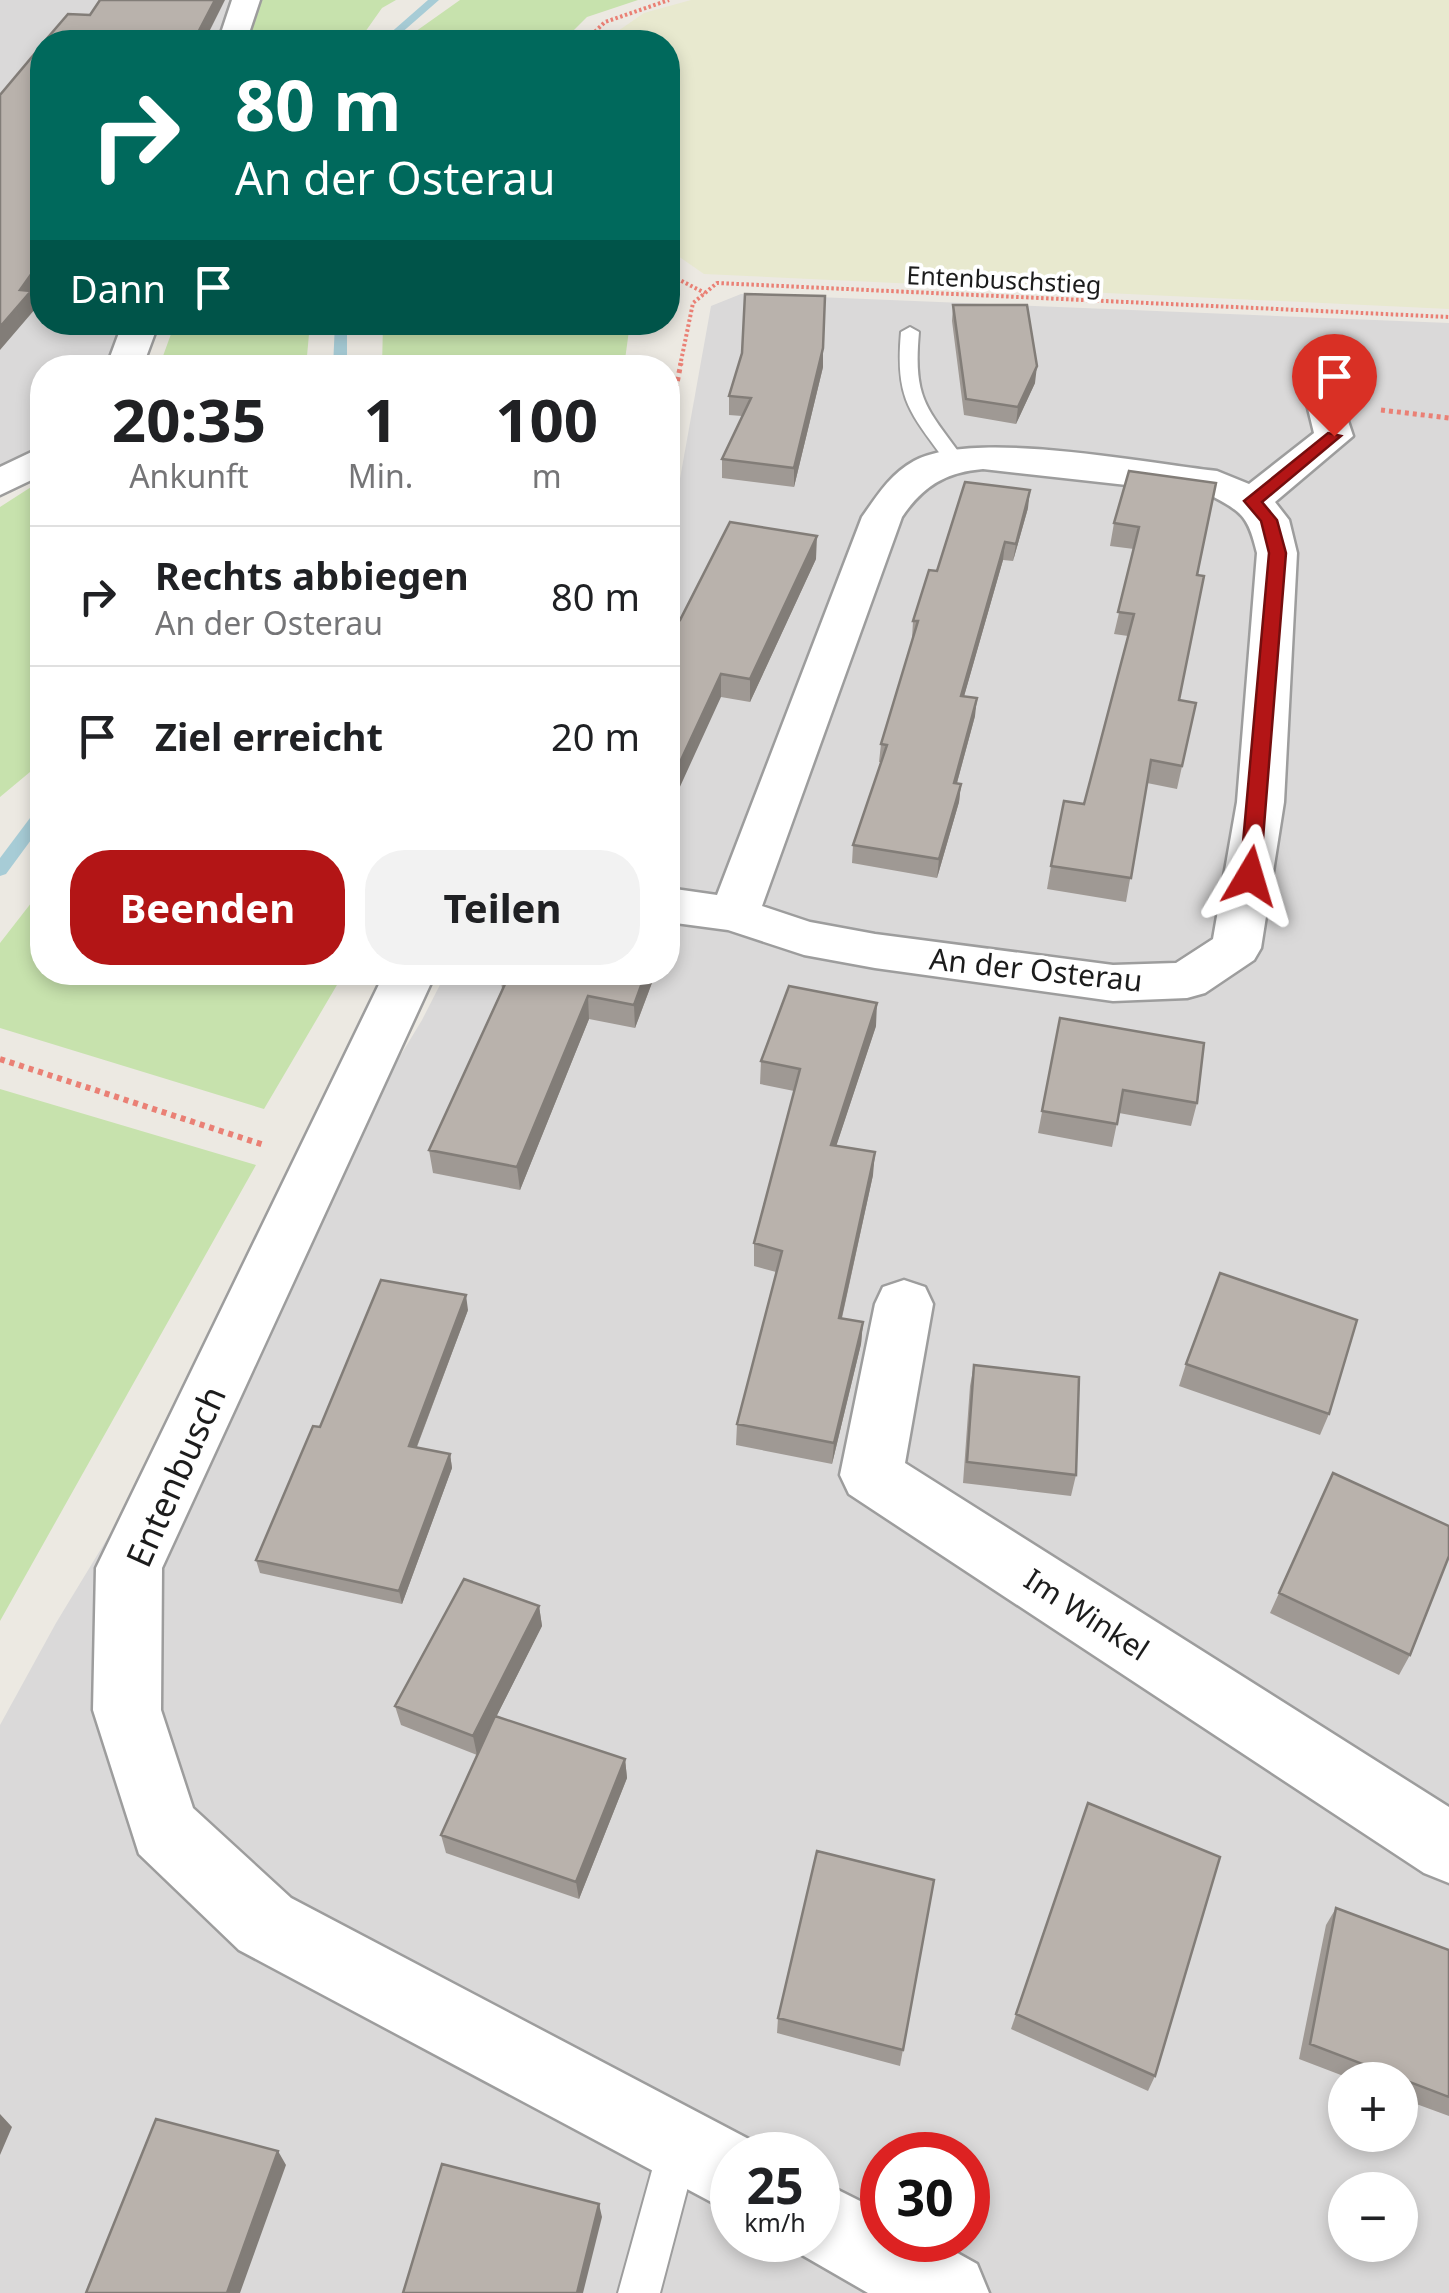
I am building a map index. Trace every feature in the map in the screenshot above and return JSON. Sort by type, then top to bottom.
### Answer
[{"type":"street","points":[[236,30],[246,0]]},
{"type":"street","points":[[734,914],[882,516],[912,478],[954,459],[983,457],[1217,484],[1252,501],[1334,436],[1324,396]]},
{"type":"street","points":[[0,483],[30,466]]},
{"type":"street","name":"An der Osterau","points":[[680,907],[734,914],[822,942],[1112,983],[1187,980],[1236,948],[1246,912],[1258,805],[1277,553],[1269,520],[1252,501]]},
{"type":"street","name":"Entenbusch","points":[[405,985],[129,1568],[127,1710],[164,1829],[265,1924],[706,2158]]},
{"type":"street","name":"Im Winkel","points":[[904,1304],[871,1475],[1449,1848]]},
{"type":"street","points":[[840,2232],[948,2293]]},
{"type":"lane","points":[[910,332],[906,376],[922,416],[954,459]]},
{"type":"lane","points":[[640,2293],[706,2158]]},
{"type":"path","points":[[597,30],[605,22],[666,1]]},
{"type":"path","points":[[680,280],[705,293],[693,304],[680,368]]},
{"type":"path","name":"Entenbuschstieg","points":[[705,293],[717,283],[1449,317]]},
{"type":"path","points":[[1334,436],[1368,409],[1449,418]]},
{"type":"path","points":[[0,1059],[318,1162]]},
{"type":"shaded area","points":[[0,0],[246,0],[236,30],[30,30],[30,335],[136,335],[129,355],[30,355],[30,466],[0,483]]},
{"type":"shaded area","points":[[741,294],[1449,323],[1449,2293],[0,2293],[0,1725],[56,1623],[440,985],[680,985],[680,479],[711,306]]},
{"type":"green space","points":[[262,0],[396,0],[382,8],[366,30],[252,30]]},
{"type":"green space","points":[[460,0],[638,0],[587,17],[574,30],[418,30]]},
{"type":"green space","points":[[691,0],[1449,0],[1449,309],[704,274],[680,257],[680,30],[619,30],[644,13]]},
{"type":"green space","points":[[171,335],[309,335],[307,355],[163,355]]},
{"type":"green space","points":[[383,335],[628,335],[626,355],[382,355]]},
{"type":"green space","points":[[30,488],[30,772],[0,797],[0,507]]},
{"type":"green space","points":[[30,904],[30,985],[337,985],[264,1109],[0,1028],[0,943]]},
{"type":"green space","points":[[0,1089],[256,1165],[0,1621]]},
{"type":"building","points":[[100,0],[215,0],[199,30],[54,30],[68,14],[90,15]]},
{"type":"building","points":[[30,59],[30,276],[20,290],[30,292],[0,327],[0,95]]},
{"type":"building","points":[[745,294],[825,296],[823,348],[794,468],[722,459],[751,398],[729,396],[742,353]]},
{"type":"building","points":[[953,305],[1027,305],[1037,366],[1018,407],[966,399]]},
{"type":"building","points":[[1129,471],[1216,483],[1197,575],[1204,576],[1179,700],[1196,703],[1182,766],[1151,760],[1131,878],[1051,866],[1064,801],[1084,804],[1134,614],[1118,612],[1139,527],[1114,523]]},
{"type":"building","points":[[965,482],[1030,490],[1016,544],[1005,542],[961,696],[977,698],[954,783],[961,784],[939,859],[853,845],[887,745],[881,744],[918,621],[913,621],[929,570],[937,571]]},
{"type":"building","points":[[730,522],[817,536],[750,679],[721,674],[680,762],[680,620]]},
{"type":"building","points":[[505,985],[641,985],[634,1005],[588,996],[517,1167],[429,1150]]},
{"type":"building","points":[[789,986],[877,1003],[831,1145],[875,1152],[839,1318],[863,1322],[834,1443],[737,1424],[782,1251],[754,1243],[800,1069],[761,1061]]},
{"type":"building","points":[[1060,1018],[1204,1043],[1197,1103],[1123,1090],[1117,1124],[1042,1111]]},
{"type":"building","points":[[1220,1273],[1357,1320],[1329,1414],[1186,1364]]},
{"type":"building","points":[[381,1280],[466,1295],[409,1446],[450,1454],[399,1591],[256,1560],[313,1426],[320,1427]]},
{"type":"building","points":[[974,1365],[1079,1377],[1076,1475],[967,1462]]},
{"type":"building","points":[[1333,1473],[1449,1526],[1449,1556],[1410,1655],[1279,1593]]},
{"type":"building","points":[[464,1579],[539,1606],[473,1736],[395,1706]]},
{"type":"building","points":[[495,1716],[625,1759],[576,1882],[441,1835]]},
{"type":"building","points":[[1088,1803],[1220,1857],[1155,2076],[1016,2014]]},
{"type":"building","points":[[817,1851],[934,1880],[903,2050],[778,2018]]},
{"type":"building","points":[[1336,1908],[1449,1950],[1449,2097],[1418,2085],[1418,2062],[1357,2062],[1310,2044]]},
{"type":"building","points":[[156,2119],[278,2151],[227,2293],[86,2293]]},
{"type":"building","points":[[442,2164],[599,2204],[577,2293],[403,2293]]},
{"type":"waterway","points":[[399,30],[434,0]]},
{"type":"waterway","points":[[340,355],[341,335]]},
{"type":"waterway","points":[[0,870],[30,830]]},
{"type":"route","points":[[1250,876],[1277,553],[1269,520],[1252,501],[1334,436]]}]
